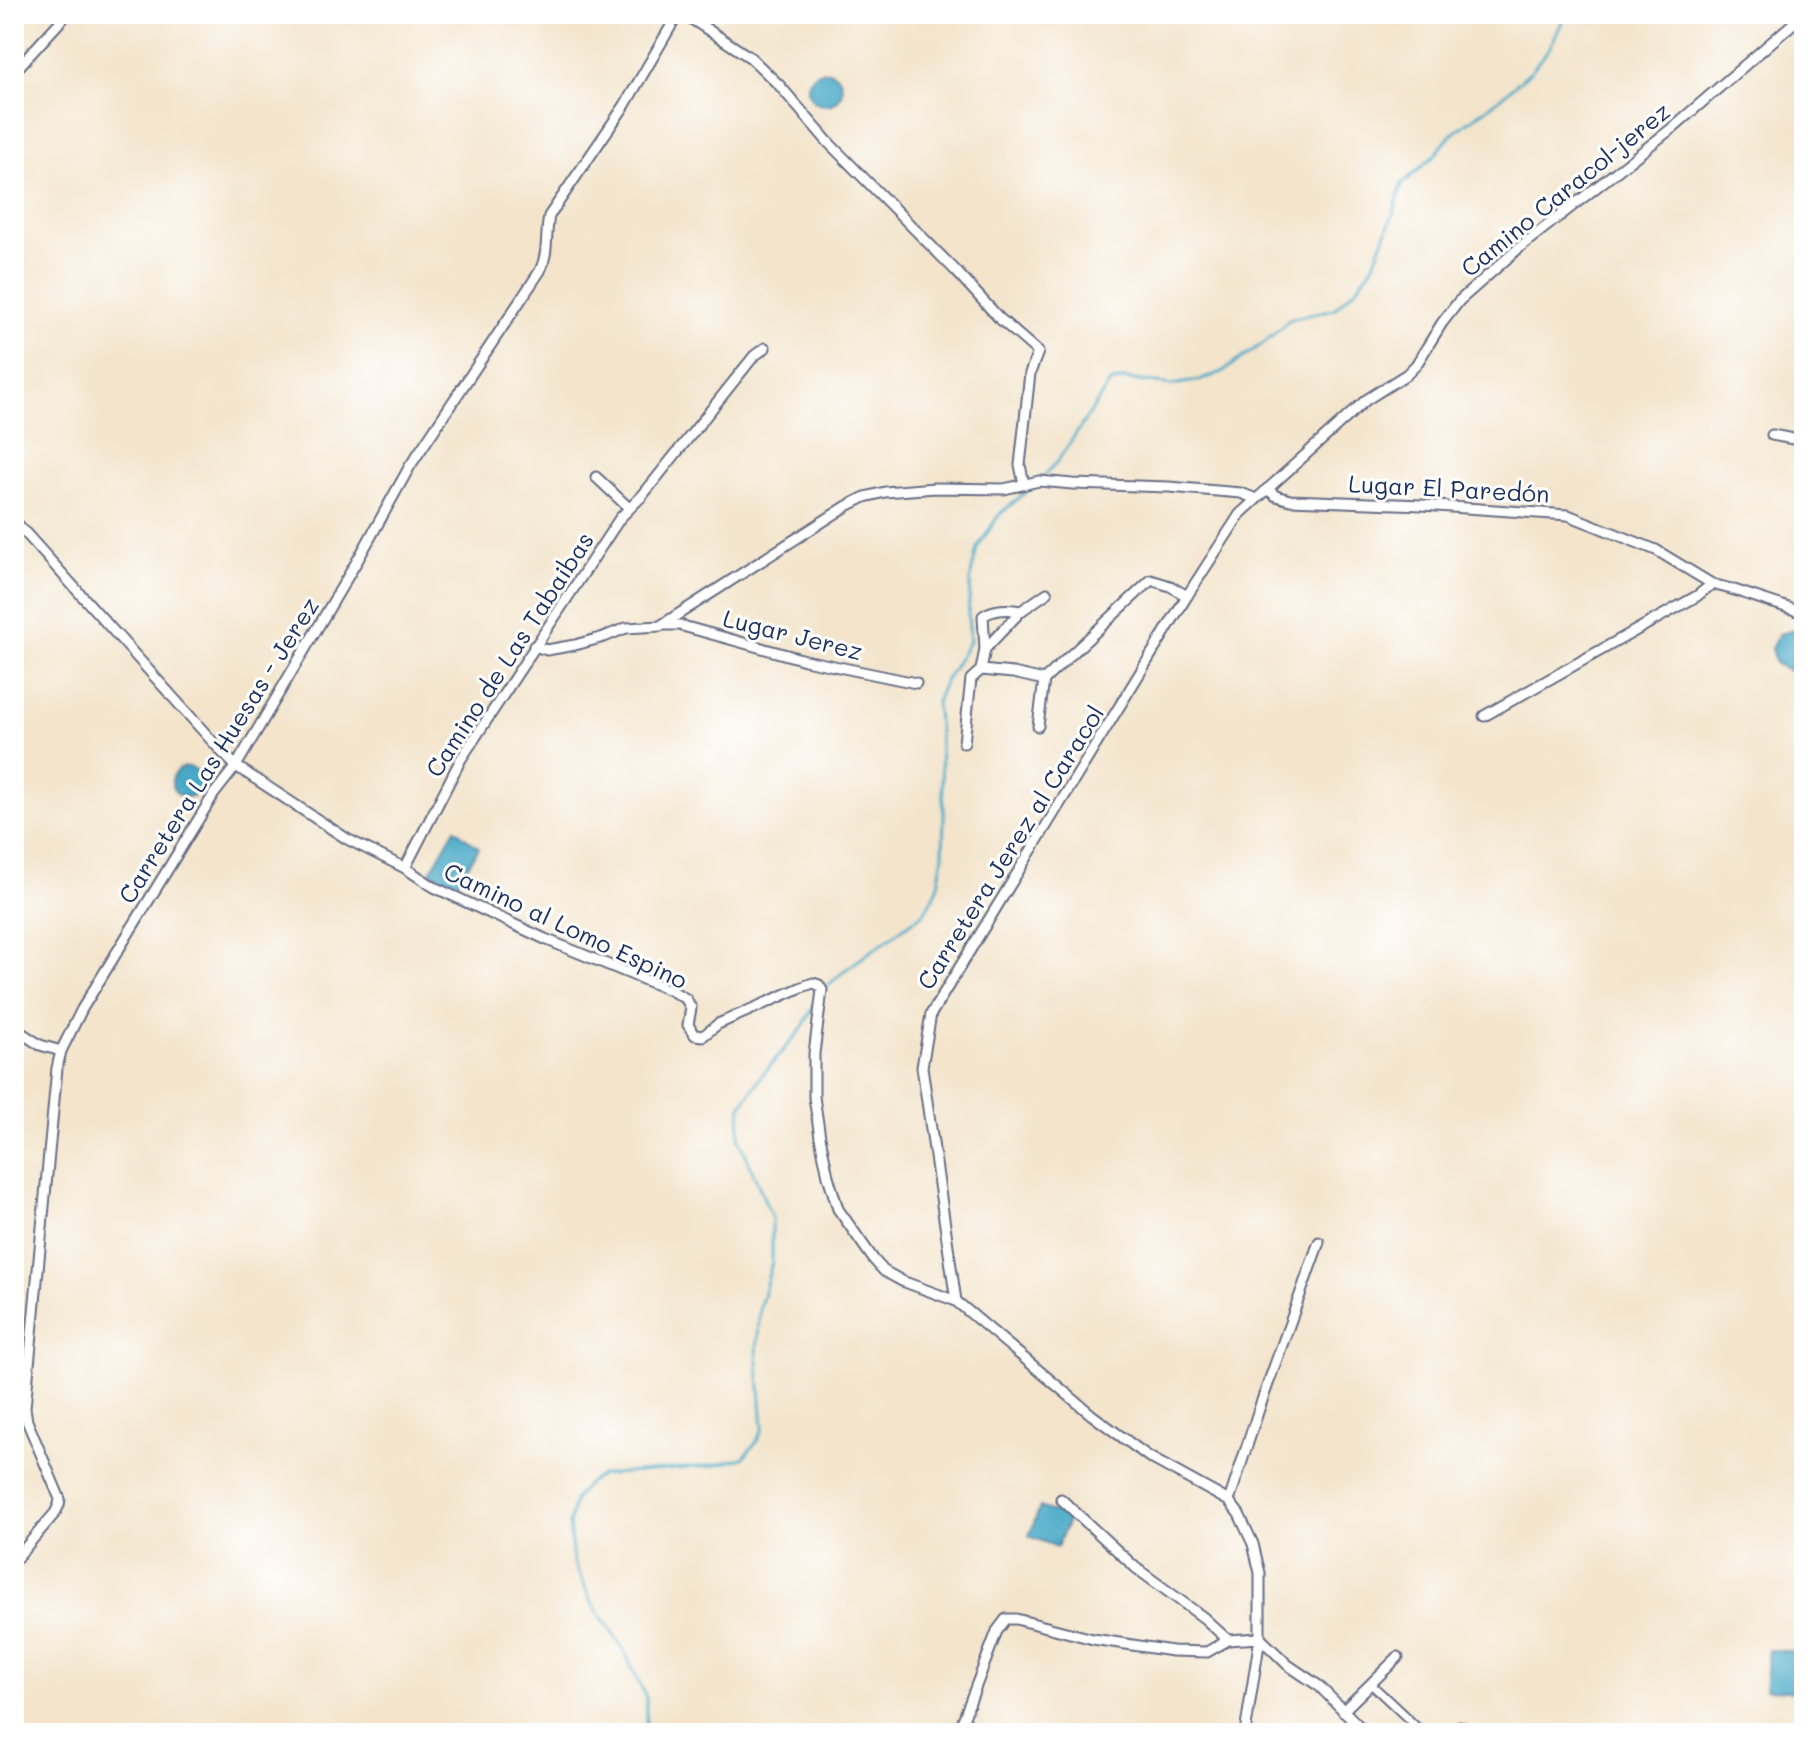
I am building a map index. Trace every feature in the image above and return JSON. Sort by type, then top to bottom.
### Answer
[{"type":"street","points":[[14,72],[67,14]]},
{"type":"street","points":[[681,14],[751,58],[999,318],[1038,352],[1030,373],[1020,465],[1024,484]]},
{"type":"street","name":"Carretera Las Huesas - Jerez","points":[[14,1561],[55,1513],[60,1499],[27,1421],[25,1408],[61,1051],[82,1009],[189,834],[236,766],[410,466],[540,271],[547,253],[545,233],[549,216],[625,105],[681,14]]},
{"type":"street","name":"Camino Caracol-jerez","points":[[1256,499],[1366,400],[1407,374],[1459,301],[1520,247],[1671,129],[1804,14]]},
{"type":"street","name":"Camino de Las Tabaibas","points":[[405,868],[461,759],[620,518],[642,496],[754,356],[765,348]]},
{"type":"street","points":[[1772,435],[1804,441]]},
{"type":"street","points":[[596,477],[629,508]]},
{"type":"street","points":[[534,646],[547,650],[604,637],[626,628],[660,626],[847,506],[885,492],[935,488],[1004,489],[1039,481],[1169,487],[1241,493],[1256,499]]},
{"type":"street","name":"Lugar El Paredón","points":[[1267,489],[1276,496],[1290,500],[1568,515],[1656,550],[1712,584],[1804,613]]},
{"type":"street","name":"Carretera Jerez al Caracol","points":[[956,1301],[922,1067],[931,1014],[1187,596],[1240,514],[1256,499]]},
{"type":"street","name":"Camino al Lomo Espino","points":[[14,520],[236,766],[347,839],[405,868],[434,887],[545,939],[679,995],[686,999],[691,1008],[688,1025],[695,1035],[703,1036],[718,1024],[802,987],[813,983],[819,985],[822,990],[814,1054],[814,1097],[825,1163],[838,1209],[884,1271],[956,1301]]},
{"type":"street","points":[[1038,726],[1044,680],[1151,580],[1187,596]]},
{"type":"street","points":[[1484,716],[1697,596],[1712,584]]},
{"type":"street","points":[[985,649],[1021,611],[1047,593]]},
{"type":"street","points":[[964,743],[971,679],[981,670],[985,649],[983,616],[988,612],[1021,611]]},
{"type":"street","name":"Lugar Jerez","points":[[660,626],[679,625],[805,660],[916,683]]},
{"type":"street","points":[[981,670],[1044,680]]},
{"type":"street","points":[[14,1028],[40,1045],[61,1051]]},
{"type":"street","points":[[1229,1501],[1319,1242]]},
{"type":"street","points":[[956,1301],[1092,1415],[1149,1457],[1229,1501],[1239,1514],[1253,1544],[1260,1573],[1258,1660],[1245,1733]]},
{"type":"street","points":[[1061,1499],[1136,1568],[1204,1618],[1228,1640]]},
{"type":"street","points":[[960,1733],[997,1631],[1006,1619],[1093,1639],[1172,1651],[1207,1652],[1228,1640],[1260,1638],[1288,1665],[1319,1686],[1366,1733]]},
{"type":"street","points":[[1343,1711],[1398,1657]]},
{"type":"street","points":[[1371,1684],[1423,1733]]},
{"type":"street","points":[[963,1720],[980,1733]]},
{"type":"street","points":[[1449,1733],[1460,1726],[1479,1733]]},
{"type":"water","points":[[825,71],[837,76],[842,88],[837,100],[825,105],[813,100],[808,88],[813,76]]},
{"type":"water","points":[[1794,630],[1804,636],[1804,665],[1788,670],[1775,663],[1771,648],[1779,634]]},
{"type":"water","points":[[187,767],[198,771],[202,782],[198,793],[187,797],[176,793],[172,782],[176,771]]},
{"type":"water","points":[[455,829],[479,848],[456,885],[430,872]]},
{"type":"water","points":[[1040,1507],[1069,1518],[1057,1547],[1029,1536]]},
{"type":"water","points":[[1769,1650],[1804,1652],[1804,1693],[1765,1689]]},
{"type":"waterway","points":[[1043,477],[1057,462],[1110,383],[1124,379],[1173,385],[1201,380],[1222,372],[1265,342],[1290,319],[1334,309],[1356,289],[1373,266],[1402,184],[1434,156],[1451,135],[1532,70],[1550,47],[1566,14]]},
{"type":"waterway","points":[[823,990],[845,970],[924,913],[937,890],[943,855],[944,813],[936,702],[970,640],[968,614],[977,548],[999,515],[1034,485]]},
{"type":"waterway","points":[[646,1733],[646,1698],[624,1650],[592,1603],[573,1561],[569,1524],[575,1499],[588,1483],[602,1475],[711,1466],[743,1458],[756,1443],[763,1428],[757,1350],[760,1307],[772,1262],[772,1218],[739,1138],[741,1107],[762,1075],[801,1030],[817,1000]]}]
